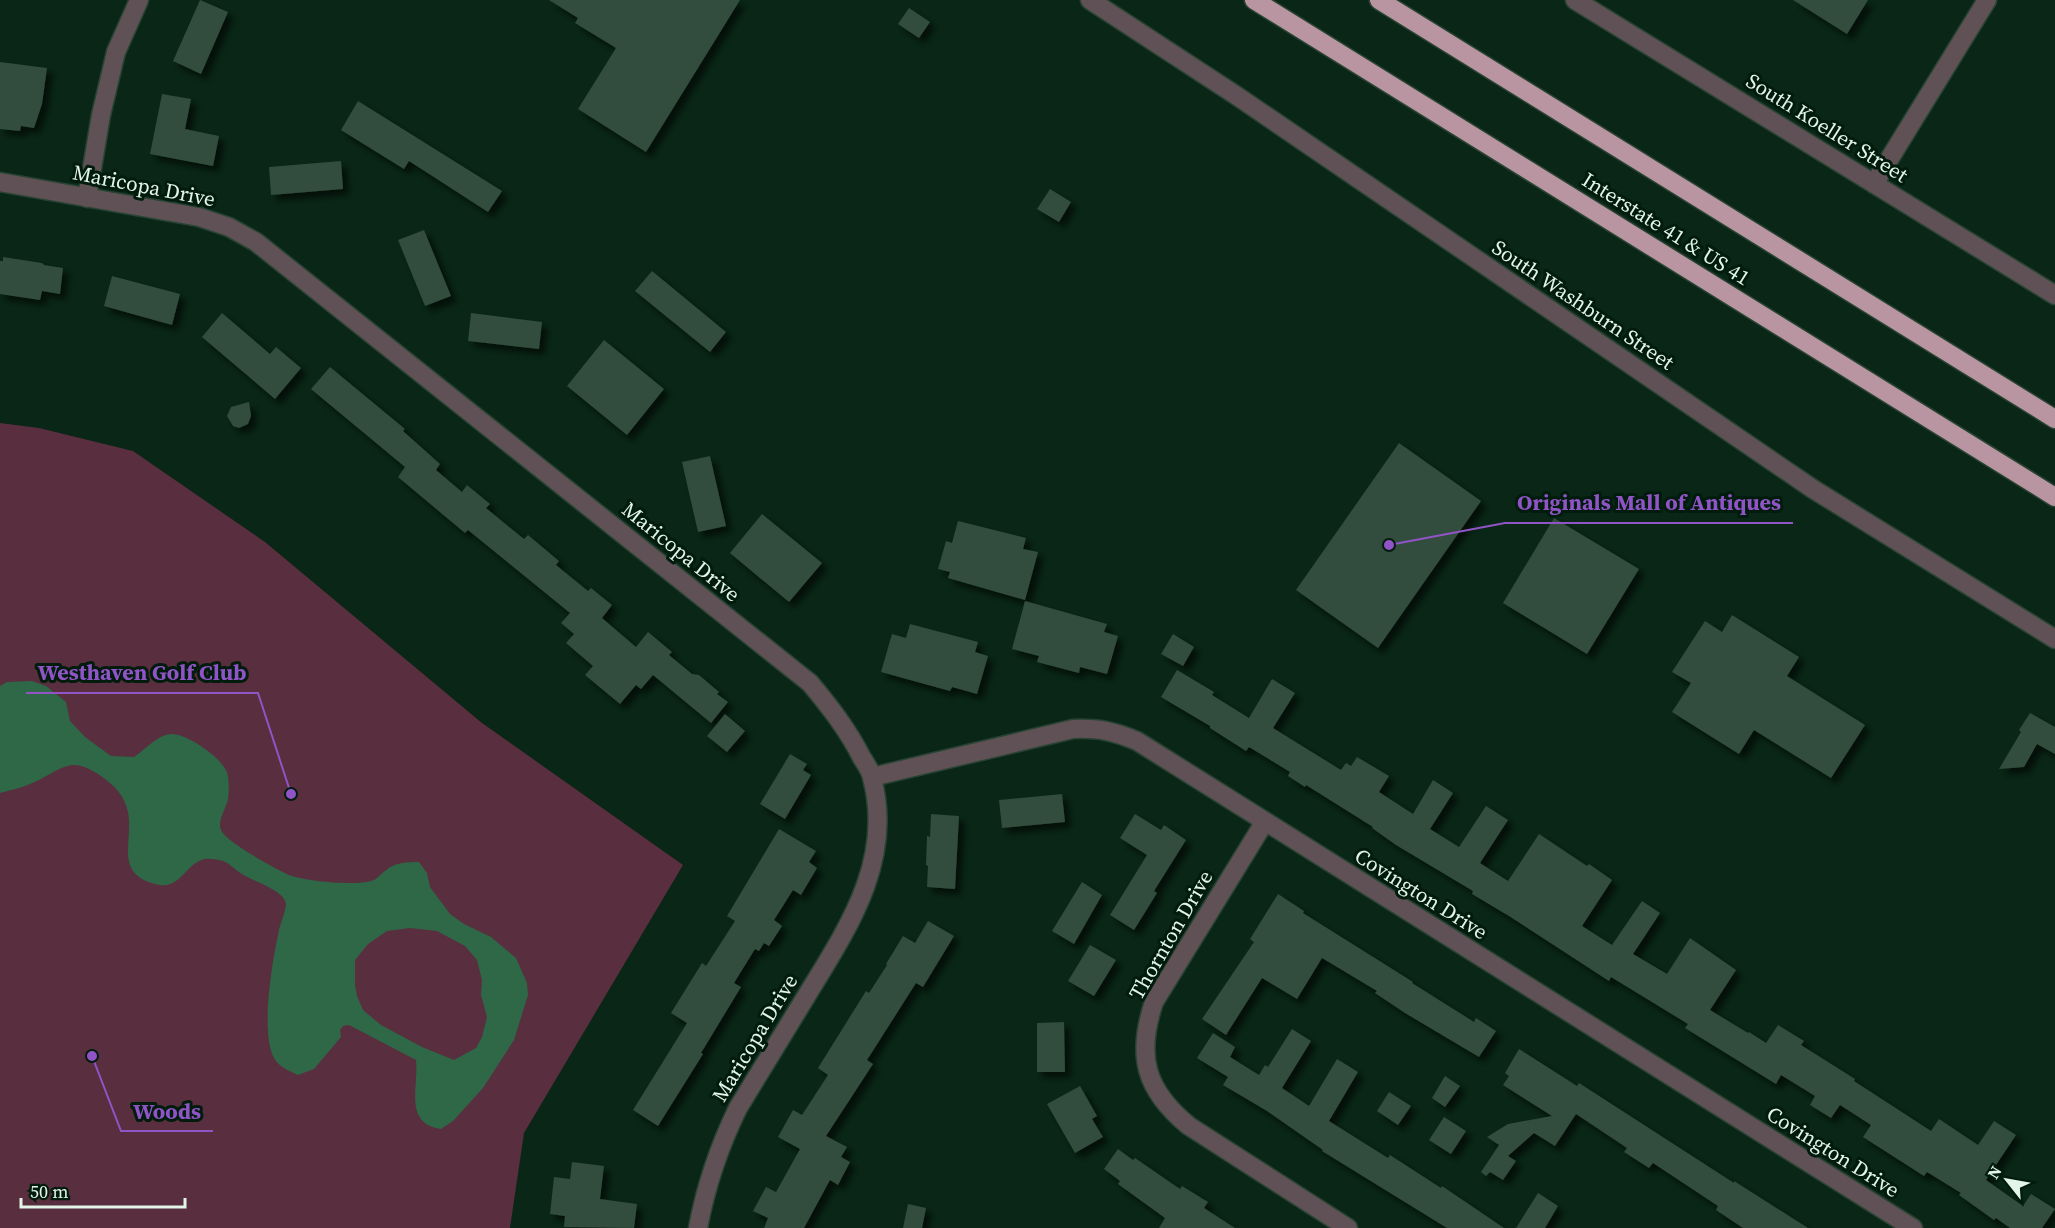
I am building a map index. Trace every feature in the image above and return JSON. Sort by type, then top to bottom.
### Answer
[{"type":"highway","name":"Interstate 41 & US 41","points":[[1254,0],[2055,497]]},
{"type":"highway","points":[[1379,0],[2055,419]]},
{"type":"street","points":[[87,198],[101,115],[116,52],[139,0]]},
{"type":"street","name":"South Washburn Street","points":[[1090,0],[1237,96],[1813,489],[2055,639]]},
{"type":"street","name":"South Koeller Street","points":[[1575,0],[2055,295]]},
{"type":"street","points":[[1874,184],[1987,0]]},
{"type":"street","name":"Maricopa Drive","points":[[0,182],[199,217],[229,227],[256,242],[810,683],[836,713],[856,744],[872,777],[877,828],[873,863],[863,897],[847,929],[738,1108],[712,1167],[698,1228]]},
{"type":"street","name":"Covington Drive","points":[[872,777],[1073,729],[1098,728],[1114,731],[1137,741],[1264,823],[1912,1228]]},
{"type":"street","name":"Thornton Drive","points":[[1264,823],[1154,1002],[1145,1034],[1147,1067],[1156,1090],[1170,1111],[1189,1126],[1348,1228]]},
{"type":"shaded area","points":[[0,423],[39,428],[133,451],[265,542],[482,723],[683,865],[524,1133],[510,1228],[0,1228]]},
{"type":"shaded area","points":[[32,681],[46,686],[66,702],[70,721],[85,737],[111,756],[134,757],[157,739],[172,734],[187,738],[205,749],[221,763],[228,776],[228,799],[221,819],[221,830],[241,848],[289,875],[330,882],[354,883],[371,881],[397,864],[419,862],[427,873],[430,887],[450,914],[464,924],[491,937],[516,958],[527,983],[528,995],[514,1040],[483,1088],[453,1121],[441,1129],[421,1119],[415,1102],[416,1060],[349,1025],[343,1026],[340,1030],[341,1037],[314,1069],[298,1075],[275,1060],[270,1044],[268,1014],[273,962],[286,907],[280,894],[242,874],[226,862],[212,859],[199,861],[179,879],[167,885],[145,881],[130,866],[128,812],[124,801],[111,783],[84,767],[67,766],[35,782],[0,793],[0,686],[7,682]],"holes":[[[410,928],[437,931],[465,946],[477,960],[482,980],[481,995],[487,1017],[482,1037],[476,1048],[454,1060],[422,1047],[381,1025],[363,1010],[355,985],[355,960],[368,944],[387,931]]]},
{"type":"building","points":[[200,0],[228,12],[201,74],[173,61]]},
{"type":"building","points":[[549,0],[740,0],[646,152],[578,109],[616,48],[575,23],[578,18]]},
{"type":"building","points":[[1793,0],[1868,0],[1847,34]]},
{"type":"building","points":[[909,8],[930,22],[919,38],[898,24]]},
{"type":"building","points":[[0,62],[47,68],[42,104],[34,128],[21,126],[20,131],[0,129]]},
{"type":"building","points":[[162,94],[191,99],[185,129],[219,136],[213,166],[150,154]]},
{"type":"building","points":[[358,101],[502,191],[488,212],[409,161],[404,169],[341,130]]},
{"type":"building","points":[[341,161],[343,189],[271,195],[269,167]]},
{"type":"building","points":[[1050,189],[1071,202],[1059,222],[1037,209]]},
{"type":"building","points":[[424,230],[451,296],[425,306],[398,240]]},
{"type":"building","points":[[3,257],[63,268],[60,294],[42,291],[40,300],[0,294],[0,261],[3,261]]},
{"type":"building","points":[[652,271],[726,332],[710,352],[635,291]]},
{"type":"building","points":[[112,276],[180,294],[172,325],[104,306]]},
{"type":"building","points":[[222,313],[270,354],[276,347],[301,368],[275,399],[202,337]]},
{"type":"building","points":[[471,313],[542,322],[539,349],[468,341]]},
{"type":"building","points":[[604,340],[664,389],[627,435],[567,386]]},
{"type":"building","points":[[330,367],[405,429],[403,431],[440,464],[436,470],[462,492],[467,485],[490,504],[486,508],[524,539],[528,535],[559,561],[556,565],[588,591],[591,588],[612,605],[602,618],[636,647],[648,632],[672,652],[669,655],[719,692],[717,694],[728,702],[711,723],[653,675],[641,689],[636,685],[620,704],[585,675],[593,666],[566,643],[574,634],[561,623],[570,613],[468,530],[465,533],[398,477],[405,467],[311,389]]},
{"type":"building","points":[[249,402],[251,416],[248,424],[239,428],[233,426],[227,416],[231,407]]},
{"type":"building","points":[[1399,443],[1481,501],[1378,648],[1296,590]]},
{"type":"building","points":[[710,456],[726,526],[698,532],[682,462]]},
{"type":"building","points":[[762,514],[822,563],[789,602],[730,553]]},
{"type":"building","points":[[1554,518],[1639,569],[1587,654],[1503,603]]},
{"type":"building","points":[[958,521],[1026,538],[1023,549],[1038,552],[1025,600],[948,578],[950,572],[938,569],[946,541],[952,543]]},
{"type":"building","points":[[1025,601],[1107,624],[1104,632],[1118,636],[1107,674],[1080,667],[1079,673],[1037,662],[1039,656],[1012,649]]},
{"type":"building","points":[[1732,615],[1799,657],[1787,676],[1865,725],[1831,778],[1754,730],[1739,754],[1672,712],[1691,683],[1672,672],[1705,621],[1722,632]]},
{"type":"building","points":[[910,624],[978,642],[975,652],[988,656],[977,694],[952,687],[950,691],[881,672],[892,634],[906,638]]},
{"type":"building","points":[[1173,634],[1194,647],[1183,666],[1161,654]]},
{"type":"building","points":[[1177,670],[1214,692],[1212,695],[1249,718],[1272,679],[1295,693],[1273,728],[1341,770],[1346,763],[1351,766],[1357,757],[1389,776],[1379,792],[1413,814],[1433,780],[1453,793],[1430,829],[1459,847],[1486,806],[1508,820],[1480,863],[1508,881],[1539,834],[1587,866],[1589,864],[1612,880],[1582,926],[1612,945],[1642,901],[1660,913],[1633,954],[1667,974],[1690,938],[1736,970],[1710,1010],[1748,1033],[1766,1043],[1778,1025],[1804,1041],[1801,1045],[1931,1131],[1939,1119],[1978,1145],[1994,1121],[2016,1135],[1986,1180],[2023,1206],[2031,1194],[2055,1209],[2042,1228],[2010,1228],[1996,1218],[1994,1220],[1959,1195],[1961,1193],[1927,1172],[1924,1176],[1863,1137],[1871,1125],[1840,1105],[1831,1118],[1810,1105],[1815,1096],[1781,1075],[1776,1084],[1685,1028],[1688,1024],[1611,977],[1609,981],[1472,894],[1473,891],[1396,845],[1373,827],[1306,785],[1305,787],[1288,776],[1290,772],[1249,747],[1246,751],[1161,697]]},
{"type":"building","points":[[2030,713],[2055,727],[2055,754],[2037,744],[2024,767],[1999,769],[2021,732],[2019,730]]},
{"type":"building","points":[[725,714],[745,731],[727,752],[707,736]]},
{"type":"building","points":[[790,754],[807,764],[803,770],[811,775],[785,819],[760,804]]},
{"type":"building","points":[[1062,794],[1065,822],[1002,828],[999,800]]},
{"type":"building","points":[[931,814],[959,816],[955,889],[927,887],[927,836],[930,837]]},
{"type":"building","points":[[1135,814],[1161,830],[1164,825],[1186,840],[1154,891],[1157,893],[1134,930],[1110,915],[1147,855],[1120,838]]},
{"type":"building","points":[[779,829],[816,851],[809,862],[817,868],[801,895],[793,890],[774,920],[782,926],[769,946],[764,943],[759,951],[755,949],[734,983],[741,987],[658,1126],[633,1110],[687,1023],[671,1013],[702,963],[706,966],[735,921],[727,916]]},
{"type":"building","points":[[1082,882],[1102,895],[1074,944],[1052,931]]},
{"type":"building","points":[[1278,894],[1304,911],[1303,913],[1474,1022],[1476,1018],[1496,1031],[1479,1057],[1405,1013],[1375,993],[1377,991],[1322,958],[1297,999],[1262,978],[1226,1035],[1202,1019],[1254,942],[1250,939]]},
{"type":"building","points":[[928,921],[954,936],[923,987],[916,983],[867,1060],[873,1064],[826,1136],[847,1147],[841,1157],[850,1162],[838,1185],[830,1180],[804,1228],[764,1228],[768,1218],[753,1211],[766,1187],[776,1192],[800,1149],[778,1137],[793,1110],[802,1115],[828,1075],[818,1068],[866,991],[869,993],[903,936],[915,943]]},
{"type":"building","points":[[1090,945],[1116,960],[1094,996],[1068,981]]},
{"type":"building","points":[[1064,1022],[1065,1072],[1037,1072],[1037,1023]]},
{"type":"building","points":[[1292,1029],[1311,1041],[1282,1088],[1309,1106],[1337,1059],[1358,1072],[1329,1121],[1388,1158],[1390,1155],[1441,1188],[1442,1186],[1504,1228],[1447,1228],[1322,1151],[1267,1111],[1223,1085],[1228,1077],[1197,1058],[1213,1033],[1235,1047],[1230,1057],[1259,1075],[1265,1065],[1268,1067]]},
{"type":"building","points":[[1519,1049],[1577,1086],[1579,1083],[1808,1228],[1743,1228],[1716,1210],[1718,1206],[1653,1163],[1649,1168],[1624,1152],[1627,1148],[1576,1114],[1555,1146],[1534,1133],[1508,1156],[1516,1161],[1503,1180],[1490,1172],[1486,1176],[1481,1172],[1499,1145],[1487,1137],[1508,1124],[1552,1116],[1503,1085],[1509,1076],[1505,1073]]},
{"type":"building","points":[[1445,1076],[1460,1086],[1445,1107],[1432,1098]]},
{"type":"building","points":[[1080,1086],[1097,1116],[1092,1119],[1103,1137],[1075,1153],[1047,1104]]},
{"type":"building","points":[[1389,1092],[1411,1106],[1398,1125],[1377,1111]]},
{"type":"building","points":[[1444,1117],[1466,1131],[1451,1154],[1429,1140]]},
{"type":"building","points":[[1118,1149],[1180,1189],[1182,1186],[1208,1202],[1204,1208],[1235,1228],[1159,1228],[1165,1218],[1118,1184],[1120,1181],[1104,1169]]},
{"type":"building","points":[[572,1162],[604,1166],[600,1199],[637,1204],[634,1228],[564,1227],[565,1216],[550,1214],[554,1177],[570,1179]]},
{"type":"building","points":[[1538,1193],[1558,1206],[1545,1228],[1516,1228]]},
{"type":"building","points":[[908,1204],[926,1208],[922,1228],[903,1228]]},
{"type":"place","name":"Originals Mall of Antiques","points":[[1389,545]]},
{"type":"place","name":"Westhaven Golf Club","points":[[291,794]]},
{"type":"place","name":"Woods","points":[[92,1056]]}]
